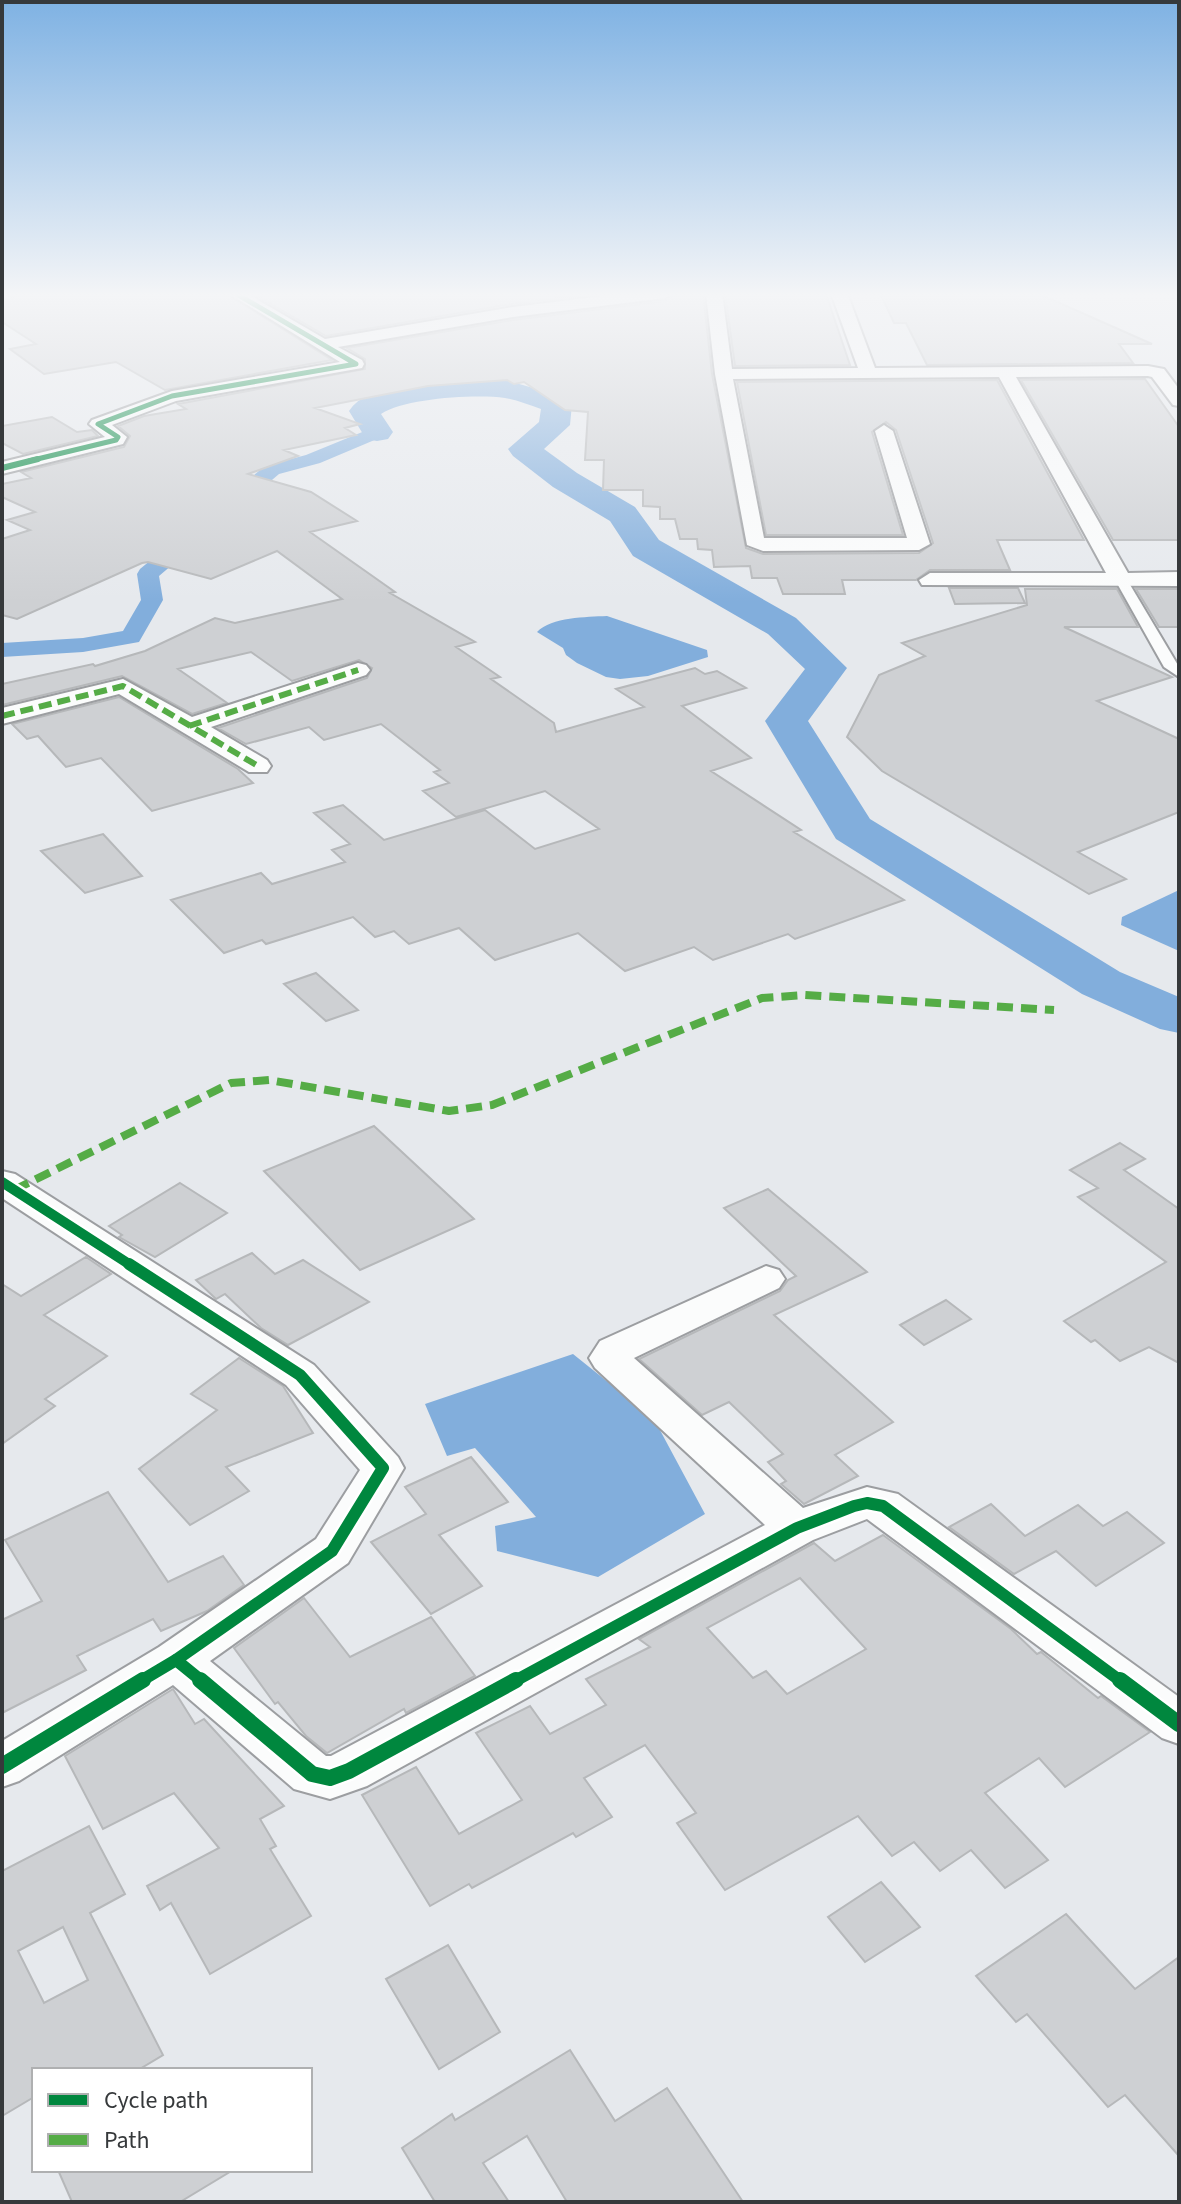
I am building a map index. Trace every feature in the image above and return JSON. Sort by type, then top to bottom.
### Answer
[{"type":"street","points":[[2,468],[116,440],[118,437],[98,424],[138,411],[152,401],[173,396]]},
{"type":"street","points":[[728,396],[754,541],[763,545],[919,544]]},
{"type":"street","points":[[1018,396],[1120,578]]},
{"type":"street","points":[[884,431],[932,586],[1120,578],[1179,579]]},
{"type":"street","points":[[189,726],[358,670]]},
{"type":"street","points":[[2,716],[118,685],[258,766]]},
{"type":"street","points":[[2,1182],[300,1375],[383,1468],[332,1551],[176,1660],[2,1766]]},
{"type":"street","points":[[766,1279],[614,1351],[609,1358],[797,1528]]},
{"type":"street","points":[[176,1660],[312,1774],[330,1778],[349,1771],[797,1528],[867,1503],[883,1506],[1178,1722]]},
{"type":"lane","points":[[1120,578],[1170,667],[1179,673]]},
{"type":"water","points":[[607,616],[707,650],[708,657],[648,676],[606,677],[577,663],[566,655],[563,648],[537,632],[551,623]]},
{"type":"water","points":[[1179,890],[1179,951],[1121,925],[1122,917]]},
{"type":"water","points":[[573,1354],[654,1419],[705,1514],[598,1577],[497,1551],[495,1526],[536,1517],[475,1448],[447,1456],[425,1404]]},
{"type":"building","points":[[222,396],[377,396],[315,408],[360,424],[345,428],[356,435],[284,450],[298,456],[248,474],[311,492],[357,521],[310,532],[395,592],[390,593],[475,642],[456,647],[500,677],[491,679],[554,723],[556,732],[644,707],[616,689],[695,668],[705,674],[717,671],[746,688],[682,706],[751,758],[711,771],[801,830],[794,832],[904,900],[795,939],[788,934],[713,960],[694,947],[625,971],[578,933],[495,960],[459,928],[409,944],[394,931],[375,937],[353,917],[266,944],[262,940],[224,953],[171,900],[261,873],[272,884],[345,862],[332,850],[350,844],[314,813],[343,805],[384,840],[485,810],[535,849],[599,829],[545,791],[456,817],[423,791],[449,783],[434,772],[440,770],[381,724],[324,740],[309,727],[246,744],[218,728],[367,678],[372,668],[359,660],[292,681],[251,652],[178,669],[227,703],[192,714],[122,676],[2,705],[2,684],[95,666],[145,651],[215,618],[235,623],[342,599],[277,551],[211,579],[142,563],[17,619],[2,615],[2,539],[30,530],[7,520],[35,512],[2,497],[2,484],[31,478],[21,472],[124,447],[130,436],[118,426],[144,416],[186,409],[178,404]]},
{"type":"building","points":[[544,396],[716,396],[746,548],[763,554],[919,553],[933,543],[896,430],[886,422],[872,432],[903,535],[766,535],[740,396],[1006,396],[1084,540],[997,540],[1010,570],[930,570],[916,580],[842,580],[845,594],[783,594],[777,578],[752,578],[750,566],[714,567],[712,550],[698,549],[697,539],[680,539],[675,519],[660,519],[660,507],[643,506],[643,490],[603,490],[604,460],[585,460],[588,412],[565,410]]},
{"type":"building","points":[[1030,396],[1157,396],[1179,427],[1179,540],[1113,540]]},
{"type":"building","points":[[52,417],[77,432],[92,430],[98,436],[23,454],[2,443],[2,426]]},
{"type":"building","points":[[949,588],[1018,588],[1025,603],[955,604]]},
{"type":"building","points":[[1025,589],[1117,589],[1138,627],[1064,627],[1172,677],[1097,701],[1179,739],[1179,812],[1078,852],[1126,879],[1089,894],[882,771],[847,737],[879,675],[925,656],[902,643],[1027,605]]},
{"type":"building","points":[[1136,589],[1179,589],[1179,627],[1159,627]]},
{"type":"building","points":[[119,697],[238,769],[253,783],[152,811],[101,758],[66,767],[38,736],[27,739],[12,724]]},
{"type":"building","points":[[103,834],[142,876],[85,893],[41,851]]},
{"type":"building","points":[[316,973],[358,1010],[326,1021],[284,984]]},
{"type":"building","points":[[374,1126],[474,1219],[360,1270],[264,1171]]},
{"type":"building","points":[[1120,1143],[1145,1159],[1124,1170],[1179,1209],[1179,1363],[1149,1347],[1120,1361],[1095,1340],[1091,1342],[1064,1321],[1166,1262],[1078,1197],[1098,1188],[1070,1170]]},
{"type":"building","points":[[180,1183],[227,1213],[155,1257],[119,1237],[122,1235],[109,1226]]},
{"type":"building","points":[[768,1189],[867,1272],[774,1315],[893,1422],[835,1455],[858,1476],[804,1504],[781,1484],[786,1481],[768,1462],[783,1454],[729,1402],[702,1415],[639,1359],[780,1291],[788,1280],[796,1276],[724,1208]]},
{"type":"building","points":[[252,1253],[275,1274],[303,1260],[369,1302],[288,1345],[261,1328],[225,1294],[216,1299],[196,1280]]},
{"type":"building","points":[[86,1257],[111,1274],[44,1315],[107,1356],[45,1399],[55,1406],[2,1444],[2,1284],[21,1296]]},
{"type":"building","points":[[946,1300],[971,1319],[924,1345],[900,1325]]},
{"type":"building","points":[[239,1358],[283,1386],[313,1433],[226,1467],[249,1491],[190,1525],[139,1469],[217,1410],[191,1394]]},
{"type":"building","points":[[471,1457],[508,1502],[439,1535],[482,1586],[431,1614],[371,1542],[426,1514],[405,1487]]},
{"type":"building","points":[[108,1492],[168,1582],[223,1556],[244,1585],[207,1611],[161,1631],[153,1619],[77,1656],[86,1670],[2,1713],[2,1620],[42,1601],[5,1540]]},
{"type":"building","points":[[991,1504],[1025,1536],[1078,1505],[1103,1526],[1127,1512],[1164,1543],[1096,1586],[1056,1551],[1014,1574],[949,1527]]},
{"type":"building","points":[[883,1535],[1011,1629],[1037,1654],[1041,1652],[1098,1698],[1101,1696],[1150,1732],[1065,1787],[1039,1758],[985,1793],[1048,1860],[1005,1888],[971,1850],[940,1871],[914,1842],[892,1856],[858,1816],[725,1890],[677,1823],[696,1813],[645,1745],[584,1778],[612,1817],[576,1837],[573,1833],[472,1888],[469,1884],[430,1906],[362,1795],[416,1767],[459,1834],[522,1800],[476,1733],[530,1706],[550,1734],[606,1705],[586,1679],[650,1647],[639,1639],[814,1543],[835,1561]],"holes":[[[800,1578],[866,1649],[787,1694],[766,1671],[753,1678],[707,1628]]]},
{"type":"building","points":[[304,1598],[350,1657],[431,1617],[475,1676],[406,1713],[404,1709],[327,1753],[306,1736],[278,1702],[275,1704],[234,1648]]},
{"type":"building","points":[[173,1689],[195,1724],[204,1719],[284,1806],[260,1819],[276,1846],[270,1849],[311,1916],[210,1974],[171,1903],[160,1910],[147,1886],[219,1848],[174,1793],[103,1829],[65,1756]]},
{"type":"building","points":[[89,1826],[125,1894],[90,1913],[163,2055],[141,2068],[32,2068],[32,2098],[2,2116],[2,1871]],"holes":[[[63,1927],[88,1980],[44,2003],[18,1951]]]},
{"type":"building","points":[[881,1882],[920,1927],[865,1962],[828,1917]]},
{"type":"building","points":[[1066,1914],[1135,1989],[1179,1957],[1179,2156],[1125,2095],[1108,2107],[1027,2014],[1016,2022],[976,1976]]},
{"type":"building","points":[[448,1945],[500,2032],[439,2069],[386,1979]]},
{"type":"building","points":[[570,2050],[615,2121],[667,2088],[743,2202],[567,2202],[527,2136],[483,2163],[509,2202],[435,2202],[402,2148],[452,2114],[455,2120]]},
{"type":"building","points":[[59,2172],[230,2172],[180,2202],[72,2202]]},
{"type":"waterway","points":[[377,432],[364,411],[386,397],[395,396]]},
{"type":"waterway","points":[[529,396],[557,404],[554,425],[524,449],[565,480],[623,514],[646,548],[782,626],[827,668],[786,721],[853,829],[1101,983],[1179,1017]]},
{"type":"waterway","points":[[2,650],[83,645],[131,637],[152,600],[148,574],[272,470],[313,459],[377,432]]},
{"type":"marked path","points":[[189,726],[358,670]]},
{"type":"marked path","points":[[2,716],[123,686],[258,766]]},
{"type":"marked path","points":[[14,1190],[231,1083],[269,1080],[449,1111],[492,1105],[762,998],[805,995],[1054,1010]]},
{"type":"cycle path","points":[[2,468],[116,440],[118,437],[98,424],[173,396]]},
{"type":"cycle path","points":[[2,1182],[300,1375],[383,1468],[332,1551],[176,1660]]},
{"type":"cycle path","points":[[2,1766],[176,1660],[312,1774],[330,1778],[349,1771],[797,1528],[867,1503],[883,1506],[1179,1724]]}]
